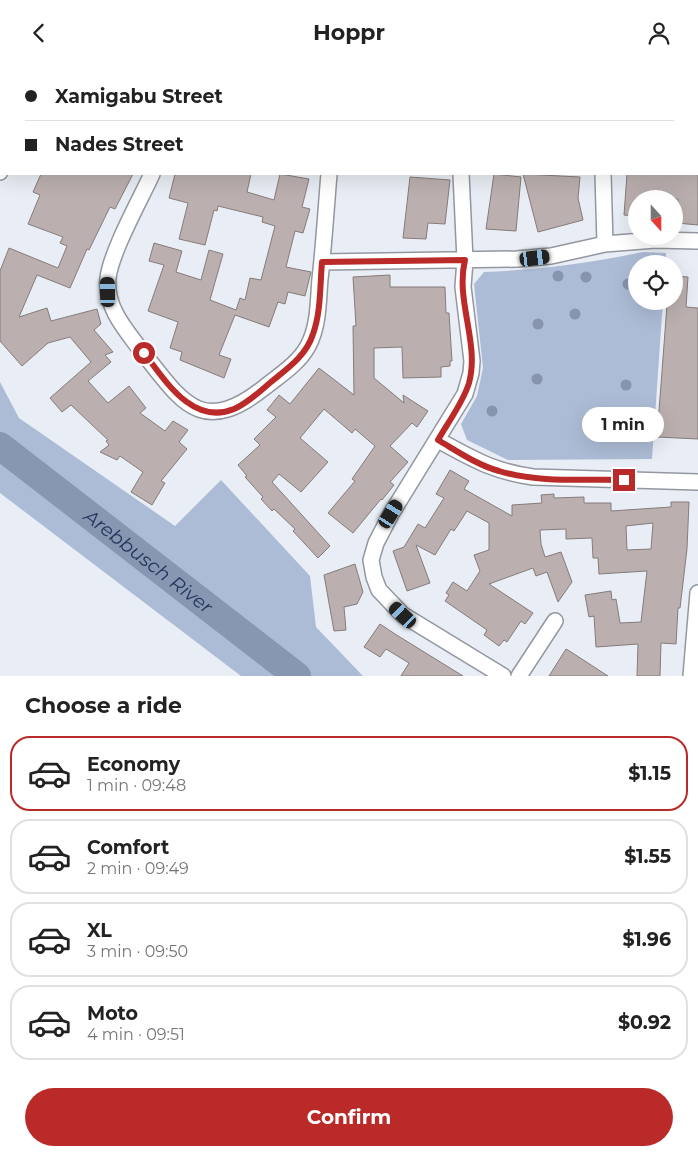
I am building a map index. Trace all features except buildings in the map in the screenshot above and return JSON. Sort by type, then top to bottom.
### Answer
[{"type":"street","points":[[152,175],[112,262],[108,278],[108,292],[122,326],[176,394],[192,406],[215,412],[232,410],[252,397],[302,355],[313,334],[316,321],[330,175]]},
{"type":"street","points":[[461,175],[465,260],[463,287],[471,373],[465,394],[391,514],[376,543],[371,560],[379,591],[403,615],[503,676]]},
{"type":"street","points":[[603,175],[604,244]]},
{"type":"street","points":[[322,262],[535,258],[604,244],[655,240],[698,241]]},
{"type":"street","points":[[438,440],[492,469],[514,475],[698,482]]},
{"type":"street","points":[[690,676],[698,593]]},
{"type":"street","points":[[519,676],[555,621]]},
{"type":"shaded area","points":[[643,252],[666,253],[666,255],[628,255],[628,310],[662,310],[652,459],[508,460],[467,440],[461,424],[477,396],[483,368],[474,284],[484,272],[524,270]]},
{"type":"shaded area","points":[[0,382],[19,418],[175,526],[221,480],[310,576],[316,627],[363,676],[241,676],[0,493]]},
{"type":"waterway","name":"Arebbusch River","points":[[0,446],[297,676]]},
{"type":"route","points":[[144,353],[176,394],[192,406],[215,412],[232,410],[243,404],[294,364],[308,346],[316,321],[322,262],[465,260],[462,276],[472,361],[471,373],[465,394],[438,440],[492,469],[514,475],[624,480]]}]
